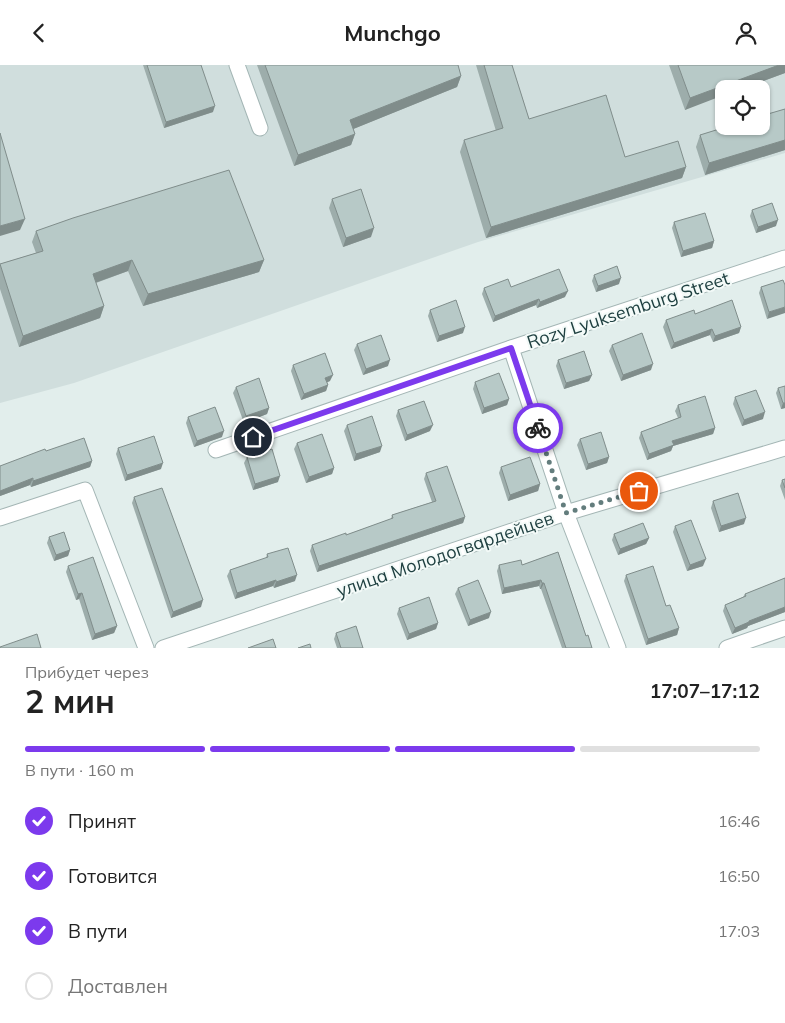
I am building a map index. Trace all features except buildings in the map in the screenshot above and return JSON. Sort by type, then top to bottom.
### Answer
[{"type":"street","points":[[237,65],[260,129]]},
{"type":"street","name":"Rozy Lyuksemburg Street","points":[[216,450],[511,348],[785,258]]},
{"type":"street","points":[[511,348],[566,513],[618,648]]},
{"type":"street","name":"улица Молодогвардейцев","points":[[163,648],[566,513],[785,448]]},
{"type":"street","points":[[0,518],[85,491],[146,648]]},
{"type":"street","points":[[727,648],[785,628]]},
{"type":"shaded area","points":[[0,65],[785,65],[785,153],[478,242],[74,383],[0,403]]},
{"type":"way so far","points":[[538,428],[566,513],[639,491]]},
{"type":"route","points":[[253,437],[511,348],[538,428]]}]
